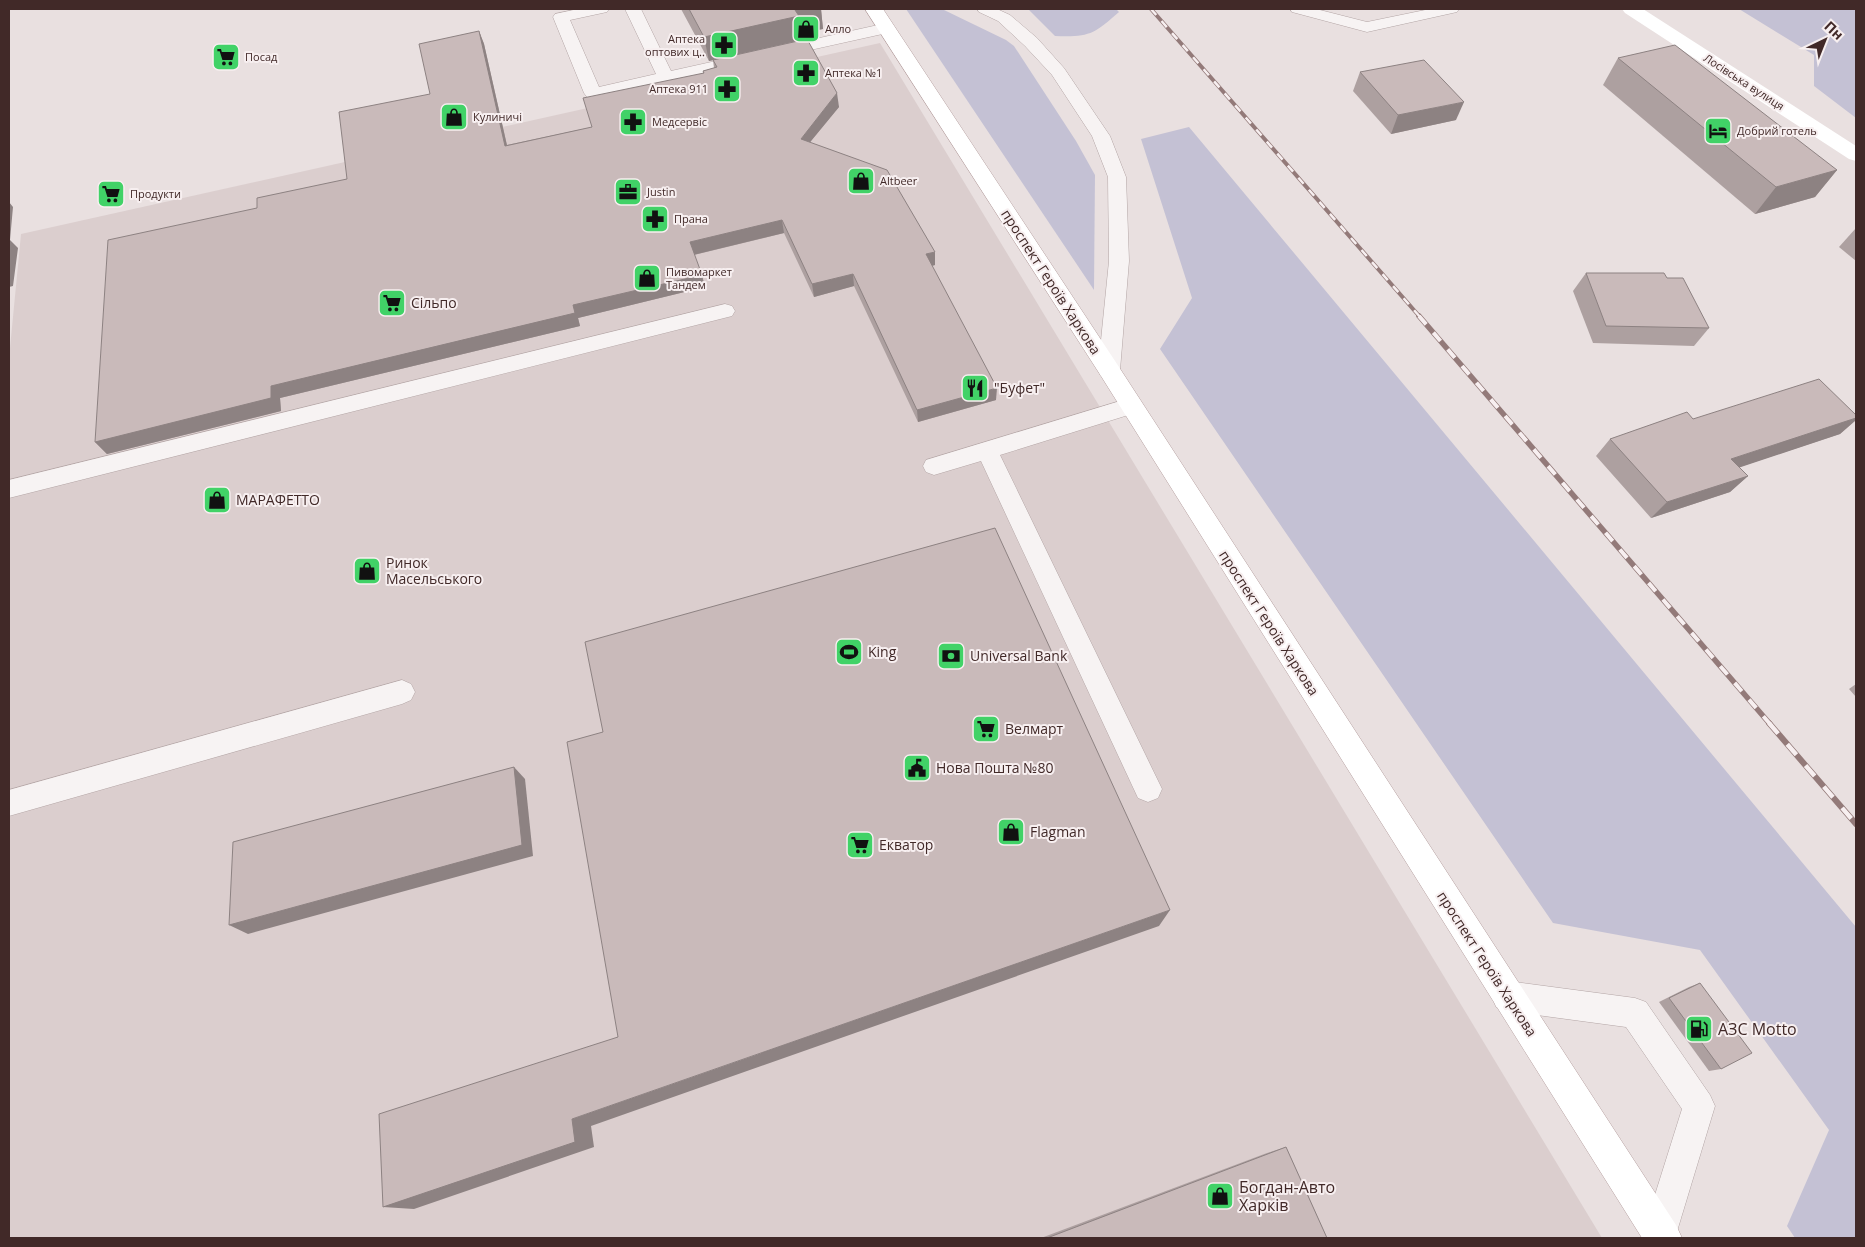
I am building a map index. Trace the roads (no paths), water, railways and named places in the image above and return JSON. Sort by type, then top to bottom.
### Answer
[{"type":"main road","name":"проспект Героїв Харкова","points":[[874,9],[1109,370],[1130,406],[1661,1236]]},
{"type":"main road","name":"Лосівська вулиця","points":[[1631,9],[1856,156]]},
{"type":"lane","points":[[601,9],[562,17],[593,93],[887,28]]},
{"type":"lane","points":[[633,9],[666,78]]},
{"type":"lane","points":[[985,9],[1004,18],[1031,42],[1058,72],[1101,136],[1117,177],[1119,262],[1109,370]]},
{"type":"lane","points":[[1298,9],[1367,27],[1450,9]]},
{"type":"lane","points":[[9,489],[725,311]]},
{"type":"lane","points":[[934,466],[1130,406]]},
{"type":"lane","points":[[987,451],[1148,789]]},
{"type":"lane","points":[[9,803],[402,692]]},
{"type":"lane","points":[[1507,996],[1635,1013],[1699,1106],[1661,1236]]},
{"type":"railway","points":[[1151,9],[1420,317]]},
{"type":"railway","points":[[1419,316],[1770,724]]},
{"type":"railway","points":[[1769,723],[1856,824]]},
{"type":"place","name":"Алло","points":[[806,29]]},
{"type":"place","name":"Аптека оптових ц‥","points":[[724,45]]},
{"type":"place","name":"Посад","points":[[226,57]]},
{"type":"place","name":"Аптека №1","points":[[806,73]]},
{"type":"place","name":"Аптека 911","points":[[727,89]]},
{"type":"place","name":"Кулиничі","points":[[454,117]]},
{"type":"place","name":"Медсервіс","points":[[633,122]]},
{"type":"place","name":"Добрий готель","points":[[1718,131]]},
{"type":"place","name":"Altbeer","points":[[861,181]]},
{"type":"place","name":"Justin","points":[[628,192]]},
{"type":"place","name":"Продукти","points":[[111,194]]},
{"type":"place","name":"Прана","points":[[655,219]]},
{"type":"place","name":"Пивомаркет Тандем","points":[[647,278]]},
{"type":"place","name":"Сільпо","points":[[392,303]]},
{"type":"place","name":"\"Буфет\"","points":[[975,388]]},
{"type":"place","name":"МАРАФЕТТО","points":[[217,500]]},
{"type":"place","name":"Ринок Масельського","points":[[367,571]]},
{"type":"place","name":"King","points":[[849,652]]},
{"type":"place","name":"Universal Bank","points":[[951,656]]},
{"type":"place","name":"Велмарт","points":[[986,729]]},
{"type":"place","name":"Нова Пошта №80","points":[[917,768]]},
{"type":"place","name":"Flagman","points":[[1011,832]]},
{"type":"place","name":"Екватор","points":[[860,845]]},
{"type":"place","name":"АЗС Motto","points":[[1699,1029]]},
{"type":"place","name":"Богдан-Авто Харків","points":[[1220,1196]]}]
